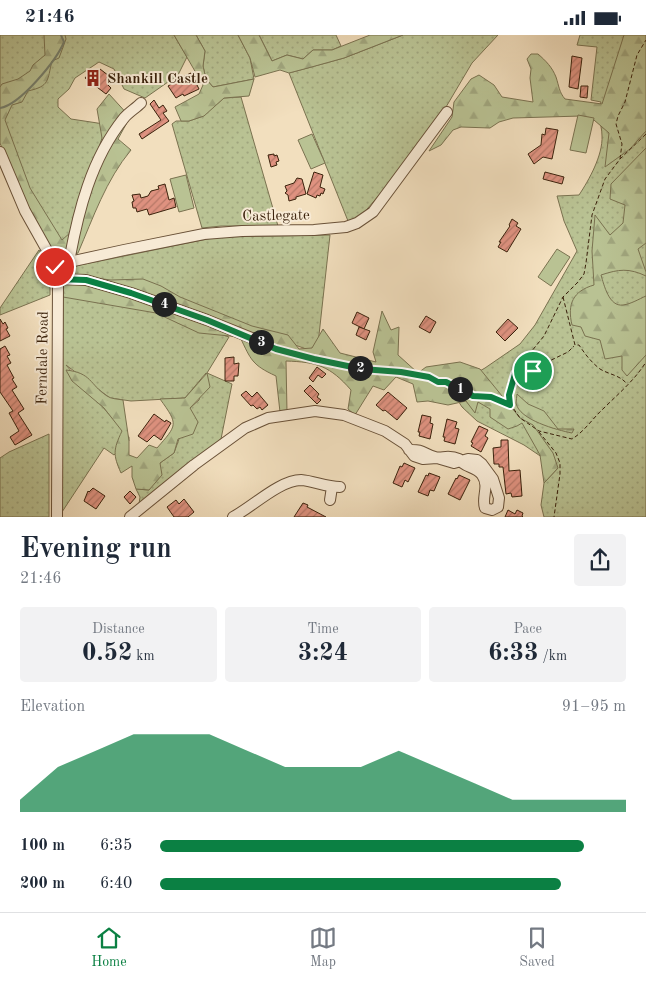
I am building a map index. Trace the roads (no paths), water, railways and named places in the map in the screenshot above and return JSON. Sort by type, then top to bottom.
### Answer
[{"type":"street","points":[[69,262],[76,225],[100,156],[124,117],[141,103]]},
{"type":"street","name":"Castlegate","points":[[55,267],[69,262],[204,234],[334,228],[357,223],[373,211],[447,113]]},
{"type":"street","name":"Ferndale Road","points":[[0,153],[25,211],[55,267],[58,279],[57,517]]},
{"type":"street","points":[[58,279],[86,280],[131,293],[254,339]]},
{"type":"street","points":[[130,517],[217,448],[246,428],[268,418],[291,413],[315,411],[344,415],[385,431],[400,440],[409,450],[423,451],[437,458],[444,456],[459,459],[460,461],[482,475],[486,486],[483,503],[485,508],[492,510],[498,507],[500,502],[494,479],[482,464],[473,459],[460,461]]},
{"type":"street","points":[[233,517],[292,482],[304,481],[336,487],[330,500]]},
{"type":"waterway","points":[[0,108],[8,105],[27,91],[46,70],[64,42],[61,35]]},
{"type":"place","name":"Shankill Castle","points":[[93,78]]}]
